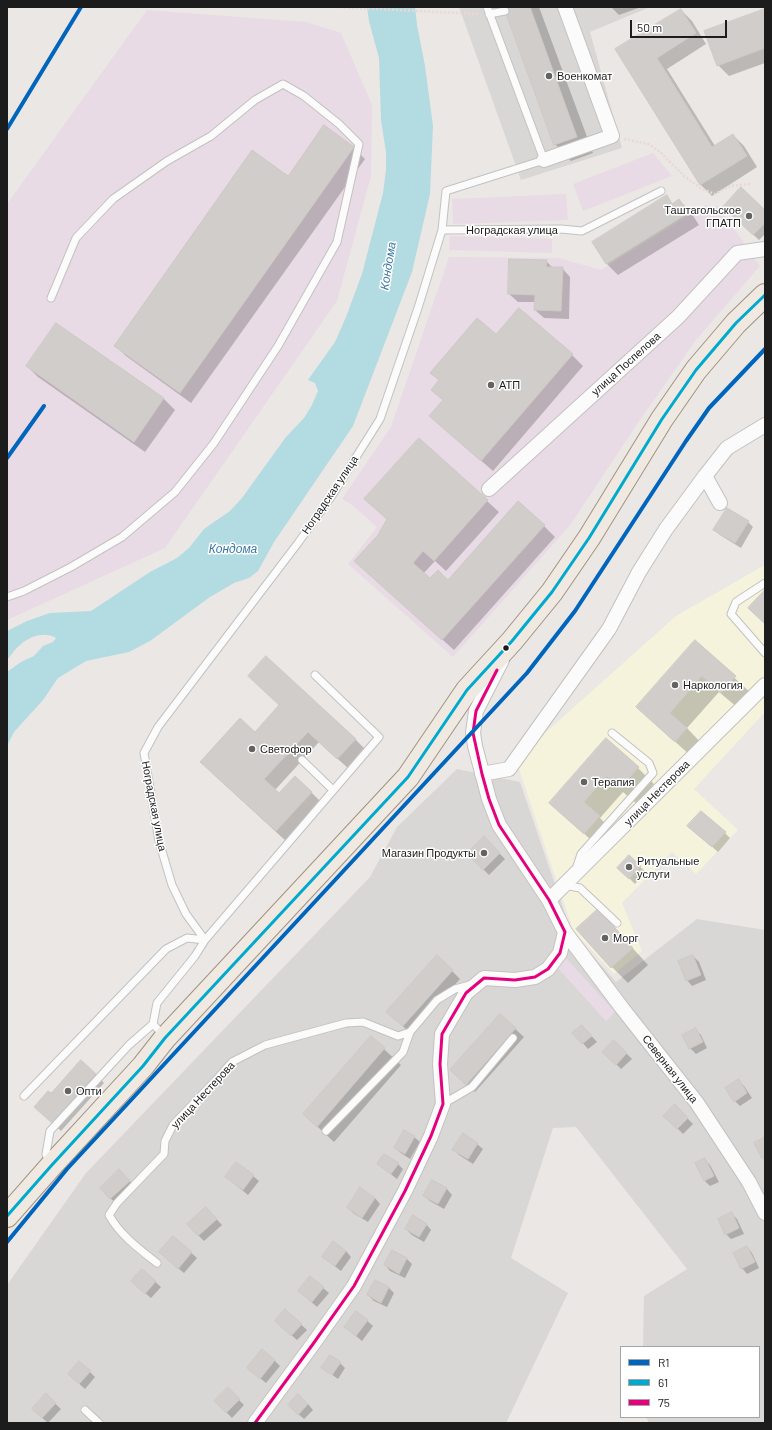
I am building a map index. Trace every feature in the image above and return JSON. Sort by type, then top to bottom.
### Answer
[{"type":"main road","points":[[7,1216],[143,1066],[159,1031],[408,777],[467,690],[512,641],[552,592],[589,538],[662,418],[696,370],[736,323],[765,295]]},
{"type":"street","points":[[544,160],[612,136],[565,7]]},
{"type":"street","name":"улица Поспелова","points":[[489,489],[678,317],[737,253],[765,249]]},
{"type":"street","points":[[482,774],[509,769],[609,629],[639,572],[666,529],[705,476],[727,448],[765,425]]},
{"type":"street","points":[[705,476],[720,503]]},
{"type":"street","points":[[258,1422],[354,1286],[405,1191],[431,1136],[443,1104],[440,1064],[442,1034],[466,993],[484,978],[515,980],[534,977],[548,970],[560,953],[565,932],[549,900],[500,825],[489,799],[473,733],[476,711],[512,641]]},
{"type":"street","name":"улица Нестерова","points":[[549,900],[765,685]]},
{"type":"street","name":"Северная улица","points":[[565,932],[622,1008],[698,1103],[749,1182],[765,1213]]},
{"type":"lane","points":[[442,230],[446,191],[544,160],[488,11],[505,11]]},
{"type":"lane","points":[[7,597],[24,591],[70,568],[122,537],[175,492],[214,443],[278,346],[338,242],[359,144],[339,124],[304,96],[283,84],[255,100],[211,136],[167,161],[113,199],[76,238],[51,298]]},
{"type":"lane","name":"Ноградская улица","points":[[205,940],[186,914],[172,885],[159,840],[144,753],[158,727],[298,543],[331,497],[380,419],[418,308],[442,230],[561,229],[582,231],[661,191]]},
{"type":"lane","points":[[765,583],[736,602],[731,614],[765,653]]},
{"type":"lane","points":[[159,1031],[157,1003],[195,956],[205,940],[379,737],[315,675]]},
{"type":"lane","points":[[574,874],[581,854],[653,773],[649,763],[612,733]]},
{"type":"lane","points":[[302,760],[333,790]]},
{"type":"lane","points":[[564,885],[580,888],[617,923]]},
{"type":"lane","points":[[24,1096],[166,949],[187,938],[205,940]]},
{"type":"lane","points":[[326,1131],[403,1052],[410,1032],[437,1000],[455,989],[478,983]]},
{"type":"lane","name":"улица Нестерова","points":[[157,1263],[130,1241],[114,1225],[109,1215],[117,1203],[164,1154],[165,1141],[173,1126],[232,1062],[265,1045],[346,1023],[363,1022],[398,1036],[410,1032]]},
{"type":"lane","points":[[443,1104],[472,1087],[513,1038]]},
{"type":"lane","points":[[85,1410],[99,1423]]},
{"type":"path","points":[[336,7],[438,12],[488,11]]},
{"type":"path","points":[[612,136],[648,144],[660,152],[684,176],[702,189],[715,194],[730,186],[751,184]]},
{"type":"shaded area","points":[[459,7],[650,7],[590,32],[622,148],[521,180]]},
{"type":"shaded area","points":[[147,10],[306,22],[341,33],[372,105],[371,176],[337,301],[165,548],[7,620],[7,204]]},
{"type":"shaded area","points":[[653,153],[672,176],[583,211],[573,184]]},
{"type":"shaded area","points":[[566,194],[568,220],[453,224],[452,199]]},
{"type":"shaded area","name":"Таштагольское ГПАТП","points":[[705,205],[719,207],[760,266],[696,340],[635,427],[571,524],[453,657],[348,564],[377,527],[351,504],[342,499],[391,427],[449,257],[559,258],[601,270]]},
{"type":"shaded area","points":[[450,236],[552,239],[552,253],[449,250]]},
{"type":"shaded area","points":[[765,565],[765,712],[694,789],[738,830],[696,874],[672,852],[622,903],[642,951],[614,974],[573,930],[518,766],[545,733],[676,616]]},
{"type":"shaded area","points":[[457,769],[520,782],[571,931],[616,982],[697,919],[765,930],[765,1423],[649,1423],[646,1418],[760,1418],[760,1346],[643,1346],[644,1296],[687,1269],[576,1127],[553,1128],[511,1258],[568,1293],[506,1423],[7,1423],[7,1285],[86,1173],[370,877],[397,827]]},
{"type":"shaded area","points":[[565,957],[615,1012],[606,1021],[556,966]]},
{"type":"water","name":"Кондома","points":[[367,7],[415,7],[433,126],[430,194],[412,272],[353,426],[274,542],[258,571],[249,578],[234,583],[210,597],[150,641],[129,652],[86,661],[58,678],[43,700],[14,732],[7,746],[7,672],[21,662],[34,656],[43,646],[53,642],[56,638],[47,635],[32,637],[18,647],[7,660],[7,632],[27,621],[50,613],[91,611],[150,572],[177,558],[189,548],[204,529],[230,511],[242,498],[286,437],[304,418],[312,405],[318,391],[315,383],[308,380],[335,342],[346,317],[362,274],[383,193],[386,170],[386,152],[381,120],[379,58],[369,21]]},
{"type":"building","points":[[504,7],[530,7],[577,137],[554,145]]},
{"type":"building","points":[[681,9],[696,33],[657,58],[712,147],[733,134],[747,156],[700,185],[615,49]]},
{"type":"building","points":[[765,9],[765,48],[717,66],[704,31]]},
{"type":"building","points":[[324,125],[354,147],[180,393],[114,346],[252,150],[288,176]]},
{"type":"building","name":"Таштагольское ГПАТП","points":[[741,187],[765,210],[765,223],[753,235],[723,207]]},
{"type":"building","points":[[667,195],[672,204],[679,199],[688,213],[606,264],[592,242]]},
{"type":"building","points":[[509,259],[547,260],[546,267],[563,267],[561,311],[534,310],[535,295],[508,294]]},
{"type":"building","name":"АТП","points":[[519,308],[573,354],[481,461],[429,416],[443,400],[431,390],[439,380],[430,373],[477,318],[496,334]]},
{"type":"building","points":[[56,323],[164,398],[134,442],[26,366]]},
{"type":"building","points":[[419,438],[488,500],[434,561],[423,551],[413,563],[430,578],[438,570],[448,580],[518,501],[545,525],[442,640],[354,561],[378,535],[387,519],[364,499]]},
{"type":"building","points":[[727,508],[749,521],[735,543],[713,530]]},
{"type":"building","points":[[765,590],[765,624],[748,608]]},
{"type":"building","name":"Наркология","points":[[695,640],[736,676],[721,693],[702,676],[670,713],[687,728],[675,742],[636,707]]},
{"type":"building","name":"Светофор","points":[[266,656],[356,739],[337,759],[308,732],[264,779],[279,793],[295,776],[312,792],[276,831],[200,762],[240,718],[255,732],[279,705],[248,676]]},
{"type":"building","name":"Терапия","points":[[606,738],[639,767],[620,788],[607,776],[584,802],[600,816],[584,834],[549,803]]},
{"type":"building","points":[[701,811],[726,832],[712,847],[687,826]]},
{"type":"building","name":"Магазин Продукты","points":[[484,836],[500,853],[483,870],[467,854]]},
{"type":"building","name":"Ритуальные услуги","points":[[629,855],[641,866],[629,879],[617,868]]},
{"type":"building","name":"Морг","points":[[598,909],[633,948],[611,968],[576,929]]},
{"type":"building","points":[[437,955],[453,970],[403,1026],[386,1012]]},
{"type":"building","points":[[693,955],[701,975],[686,981],[678,961]]},
{"type":"building","points":[[500,1014],[516,1028],[466,1085],[450,1070]]},
{"type":"building","points":[[582,1025],[592,1036],[582,1044],[572,1033]]},
{"type":"building","points":[[696,1028],[703,1042],[689,1049],[682,1035]]},
{"type":"building","points":[[371,1036],[385,1048],[317,1127],[303,1114]]},
{"type":"building","points":[[614,1040],[627,1053],[616,1065],[602,1052]]},
{"type":"building","points":[[81,1060],[96,1074],[52,1123],[34,1107],[48,1091],[51,1093]]},
{"type":"building","points":[[739,1079],[747,1093],[734,1102],[725,1088]]},
{"type":"building","points":[[675,1104],[688,1118],[677,1129],[663,1116]]},
{"type":"building","points":[[404,1130],[415,1136],[405,1154],[394,1148]]},
{"type":"building","points":[[463,1133],[478,1143],[468,1159],[452,1150]]},
{"type":"building","points":[[765,1137],[765,1157],[762,1159],[754,1143]]},
{"type":"building","points":[[384,1154],[399,1163],[391,1174],[377,1164]]},
{"type":"building","points":[[705,1158],[714,1176],[704,1181],[695,1163]]},
{"type":"building","points":[[236,1162],[254,1175],[243,1190],[225,1177]]},
{"type":"building","points":[[119,1169],[130,1181],[110,1199],[100,1188]]},
{"type":"building","points":[[432,1180],[447,1188],[438,1204],[423,1196]]},
{"type":"building","points":[[360,1187],[375,1198],[362,1218],[347,1208]]},
{"type":"building","points":[[206,1207],[217,1219],[198,1236],[187,1224]]},
{"type":"building","points":[[732,1212],[739,1228],[725,1235],[718,1219]]},
{"type":"building","points":[[413,1215],[427,1224],[419,1237],[405,1229]]},
{"type":"building","points":[[173,1236],[192,1252],[178,1269],[159,1252]]},
{"type":"building","points":[[333,1241],[346,1251],[335,1266],[322,1257]]},
{"type":"building","points":[[747,1246],[755,1262],[741,1269],[733,1253]]},
{"type":"building","points":[[392,1250],[407,1258],[399,1274],[384,1265]]},
{"type":"building","points":[[142,1269],[156,1281],[145,1294],[131,1281]]},
{"type":"building","points":[[310,1276],[324,1287],[312,1302],[298,1291]]},
{"type":"building","points":[[375,1280],[389,1287],[381,1303],[367,1295]]},
{"type":"building","points":[[285,1309],[302,1324],[291,1336],[275,1321]]},
{"type":"building","points":[[356,1311],[368,1320],[356,1336],[344,1327]]},
{"type":"building","points":[[262,1349],[275,1360],[260,1379],[247,1368]]},
{"type":"building","points":[[330,1355],[341,1362],[332,1375],[321,1368]]},
{"type":"building","points":[[79,1361],[91,1371],[79,1384],[68,1374]]},
{"type":"building","points":[[228,1387],[240,1399],[226,1413],[214,1401]]},
{"type":"building","points":[[46,1393],[56,1403],[42,1418],[32,1409]]},
{"type":"building","points":[[298,1394],[308,1404],[298,1415],[288,1405]]},
{"type":"railway","points":[[7,129],[81,7]]},
{"type":"railway","points":[[7,458],[44,406]]},
{"type":"transit line","name":"R1","points":[[7,129],[81,7]]},
{"type":"transit line","name":"61","points":[[7,1216],[143,1066],[165,1038],[408,777],[467,690],[512,641],[552,592],[589,538],[662,419],[696,370],[736,323],[765,295]]},
{"type":"transit line","name":"R1","points":[[7,1242],[67,1169],[527,673],[575,611],[709,408],[765,349]]},
{"type":"transit line","name":"R1","points":[[7,458],[44,406]]},
{"type":"transit line","name":"75","points":[[255,1423],[354,1286],[405,1191],[431,1136],[443,1104],[440,1064],[442,1034],[466,993],[484,978],[515,980],[535,977],[548,969],[560,953],[565,932],[549,900],[499,825],[489,799],[482,774],[473,733],[476,711],[497,670]]},
{"type":"place","name":"Военкомат","points":[[549,76]]},
{"type":"place","name":"Таштагольское ГПАТП","points":[[749,216]]},
{"type":"place","name":"АТП","points":[[491,385]]},
{"type":"place","name":"Наркология","points":[[675,685]]},
{"type":"place","name":"Светофор","points":[[252,749]]},
{"type":"place","name":"Терапия","points":[[584,782]]},
{"type":"place","name":"Магазин Продукты","points":[[484,853]]},
{"type":"place","name":"Ритуальные услуги","points":[[629,867]]},
{"type":"place","name":"Морг","points":[[605,938]]},
{"type":"place","name":"Опти","points":[[68,1091]]}]
